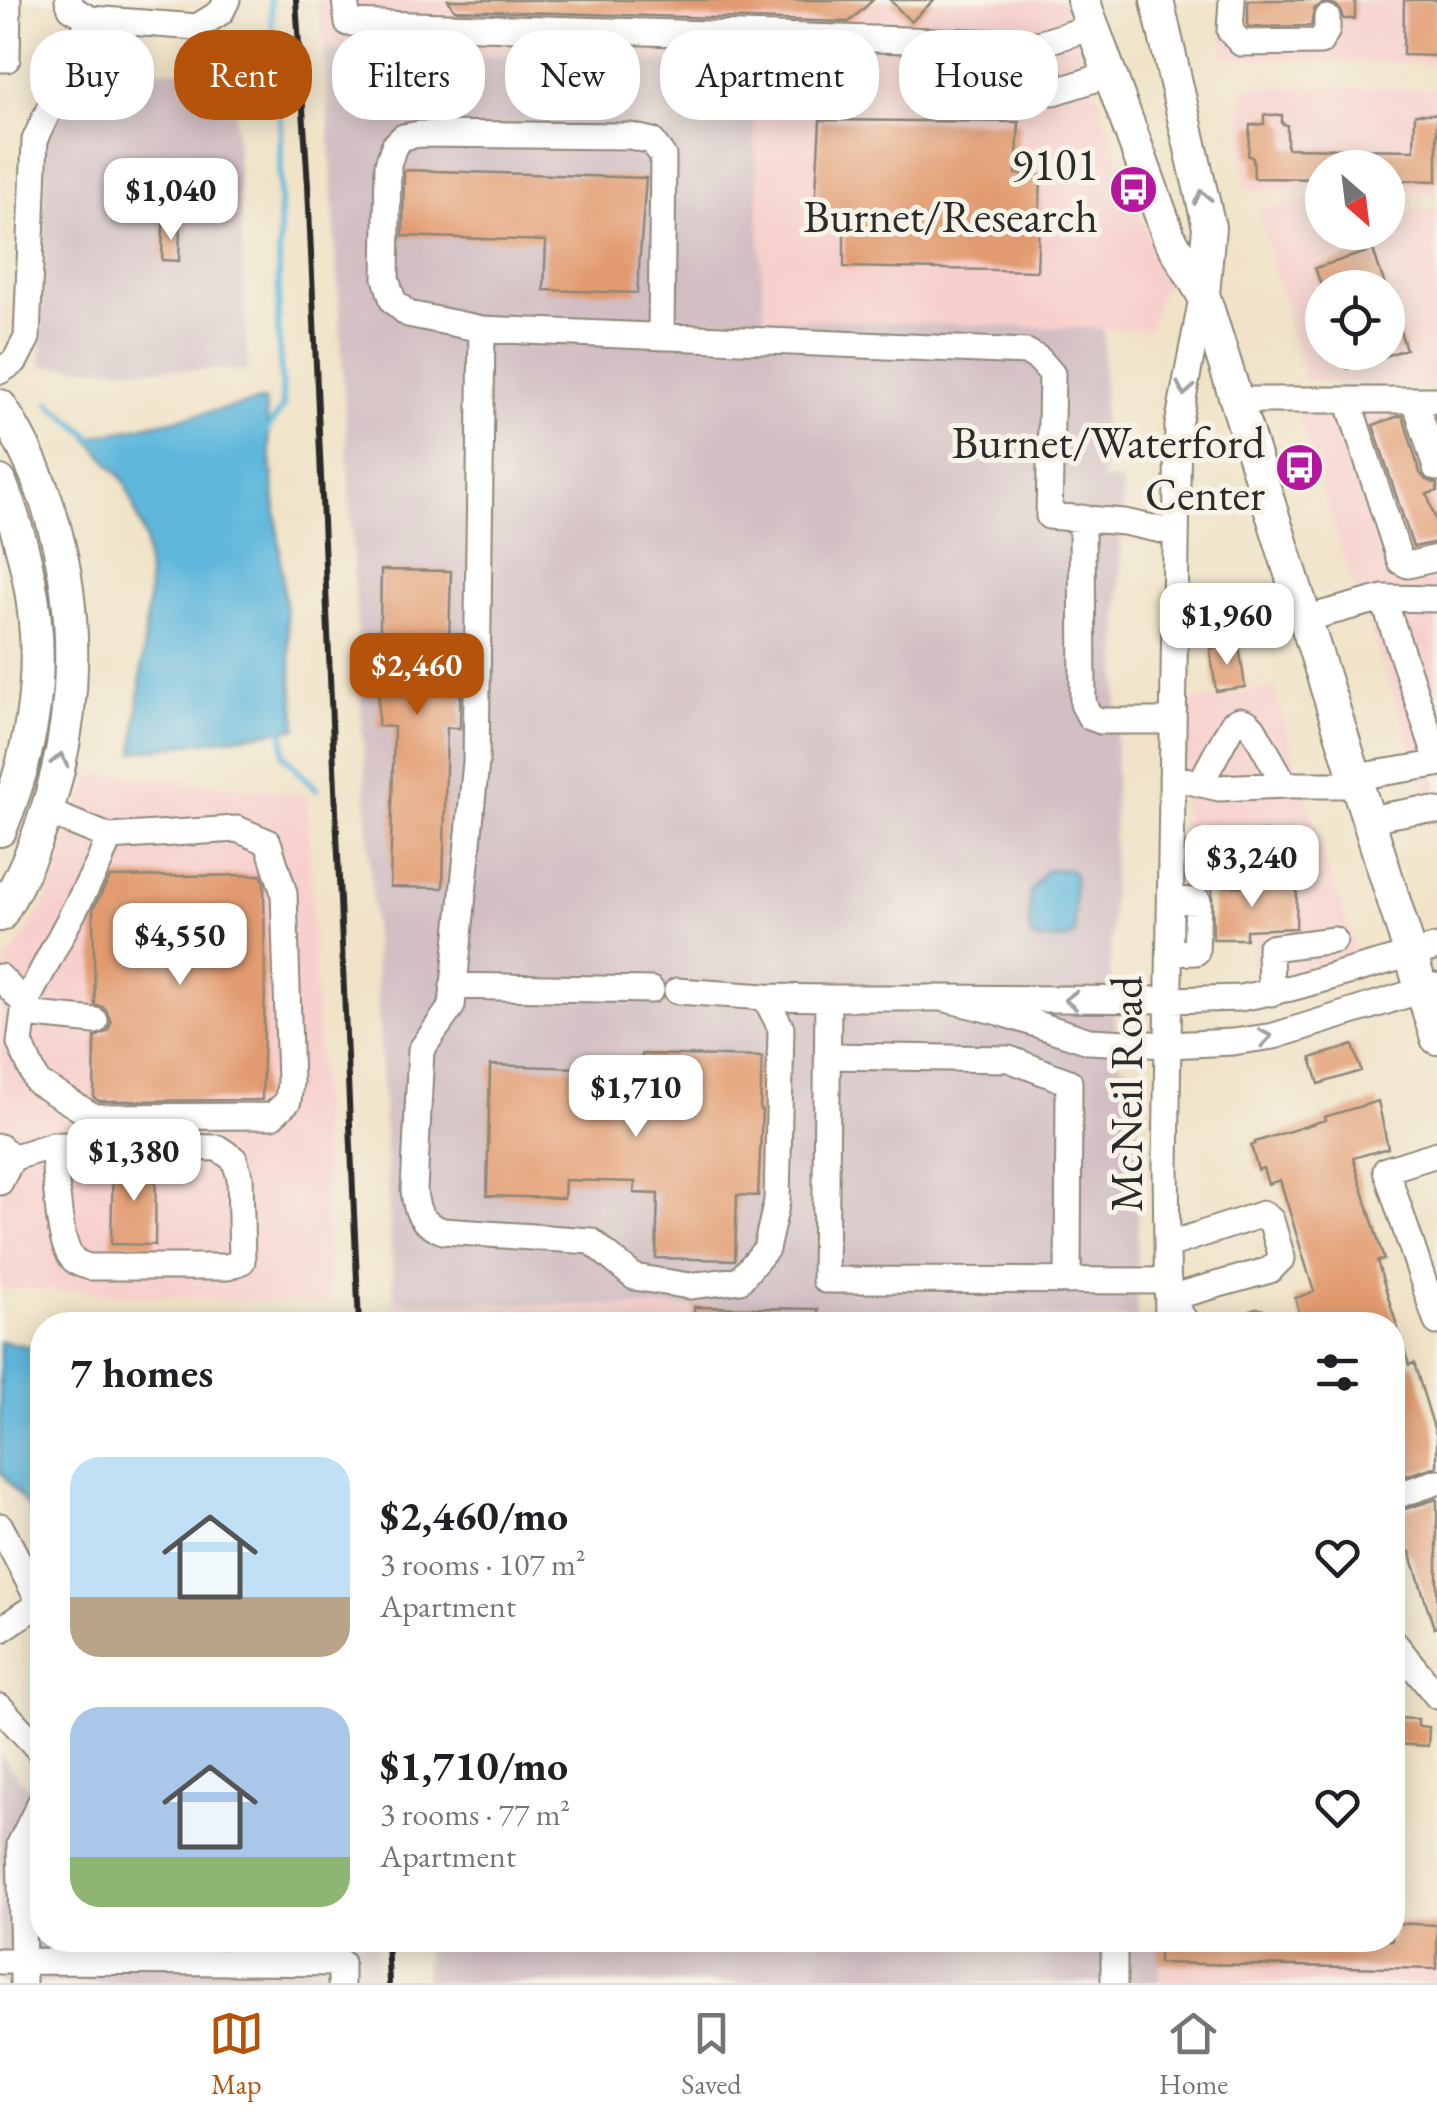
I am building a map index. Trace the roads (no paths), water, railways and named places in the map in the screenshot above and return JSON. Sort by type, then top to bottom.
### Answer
[{"type":"main road","points":[[1157,0],[1209,227],[1203,294]]},
{"type":"main road","points":[[1088,14],[1170,236],[1203,294],[1368,819],[1424,951],[1437,1038]]},
{"type":"main road","points":[[0,406],[30,460],[64,563],[70,607],[72,693],[46,812],[30,859],[0,916]]},
{"type":"main road","points":[[0,482],[16,520],[28,569],[38,647],[30,732],[6,796],[0,830]]},
{"type":"main road","points":[[6,796],[46,812]]},
{"type":"street","points":[[0,58],[7,59],[8,0]]},
{"type":"street","points":[[68,0],[71,8],[90,18],[197,27],[221,12],[227,0]]},
{"type":"street","points":[[345,0],[348,22],[899,40]]},
{"type":"street","points":[[1232,0],[1230,32],[1242,43],[1320,42],[1327,18]]},
{"type":"street","points":[[1058,32],[1088,14]]},
{"type":"street","points":[[0,371],[15,361],[27,338],[35,140],[90,18]]},
{"type":"street","points":[[1058,91],[1110,74]]},
{"type":"street","points":[[660,338],[662,156],[652,140],[630,136],[420,134],[403,138],[394,146],[388,164],[386,278],[393,302],[408,314],[482,329],[660,338],[1027,352],[1052,374],[1049,516],[1124,522],[1176,533]]},
{"type":"street","name":"McNeil Road","points":[[1168,1312],[1178,425],[1203,294]]},
{"type":"street","points":[[482,329],[476,762],[452,1006],[421,1050],[414,1190],[420,1218],[442,1232],[591,1241],[634,1277],[689,1286],[740,1280],[766,1249],[777,1201],[781,1028],[765,997]]},
{"type":"street","points":[[1235,400],[1426,400],[1436,468]]},
{"type":"street","points":[[1348,400],[1400,561],[1408,565],[1437,558]]},
{"type":"street","points":[[1082,518],[1083,704],[1090,716],[1102,722],[1173,722]]},
{"type":"street","points":[[1172,777],[1219,788],[1356,781],[1437,761],[1383,598]]},
{"type":"street","points":[[1175,610],[1301,608],[1383,598],[1437,598]]},
{"type":"street","points":[[1200,784],[1233,723],[1240,720],[1253,728],[1286,785]]},
{"type":"street","points":[[1368,819],[1437,810]]},
{"type":"street","points":[[46,812],[109,836],[238,829],[268,842],[284,893],[288,1102],[272,1116],[94,1118],[37,1082],[20,1043],[25,1004],[99,863],[109,836]]},
{"type":"street","points":[[1272,993],[1270,948],[1334,940]]},
{"type":"street","points":[[677,992],[828,998],[1240,998],[1272,993],[1424,951]]},
{"type":"street","points":[[0,978],[35,1015],[95,1021]]},
{"type":"street","points":[[453,986],[650,990]]},
{"type":"street","points":[[942,998],[1089,1041],[1168,1046],[1274,1036],[1430,988]]},
{"type":"street","points":[[828,998],[825,1280],[1068,1281],[1168,1290],[1270,1270],[1282,1258],[1271,1220],[1263,1214],[1168,1245]]},
{"type":"street","points":[[827,1056],[1009,1058],[1069,1082],[1068,1281]]},
{"type":"street","points":[[0,1182],[6,1152],[53,1145],[218,1148],[234,1159],[240,1177],[242,1260],[228,1267],[79,1264],[71,1258],[62,1235],[53,1145]]},
{"type":"street","points":[[1437,1154],[1386,1170],[1437,1322]]},
{"type":"street","points":[[1168,1290],[1181,1312]]},
{"type":"street","points":[[1405,1493],[1437,1482]]},
{"type":"street","points":[[0,1526],[30,1584]]},
{"type":"street","points":[[0,1630],[30,1612]]},
{"type":"street","points":[[1405,1656],[1437,1696]]},
{"type":"street","points":[[0,1707],[30,1740]]},
{"type":"street","points":[[30,1824],[20,1844],[15,1968],[225,1952]]},
{"type":"street","points":[[247,1952],[342,1963],[341,1983]]},
{"type":"street","points":[[1114,1952],[1114,1983]]},
{"type":"water","points":[[265,400],[297,728],[134,752],[149,589],[145,538],[125,482],[88,438]]},
{"type":"water","points":[[1046,870],[1070,870],[1074,876],[1075,933],[1069,939],[1034,940],[1029,932],[1030,892]]},
{"type":"water","points":[[0,1341],[30,1347],[30,1510],[0,1471]]},
{"type":"waterway","points":[[265,433],[283,407],[278,329],[281,128],[270,0]]},
{"type":"waterway","points":[[50,403],[96,441]]},
{"type":"waterway","points":[[277,725],[284,736],[284,755],[316,789]]},
{"type":"railway","points":[[296,0],[308,186],[358,1312]]},
{"type":"railway","points":[[388,1952],[389,1983]]},
{"type":"place","name":"9101 Burnet/Research","points":[[1133,190]]},
{"type":"place","name":"Burnet/Waterford Center","points":[[1300,468]]}]
